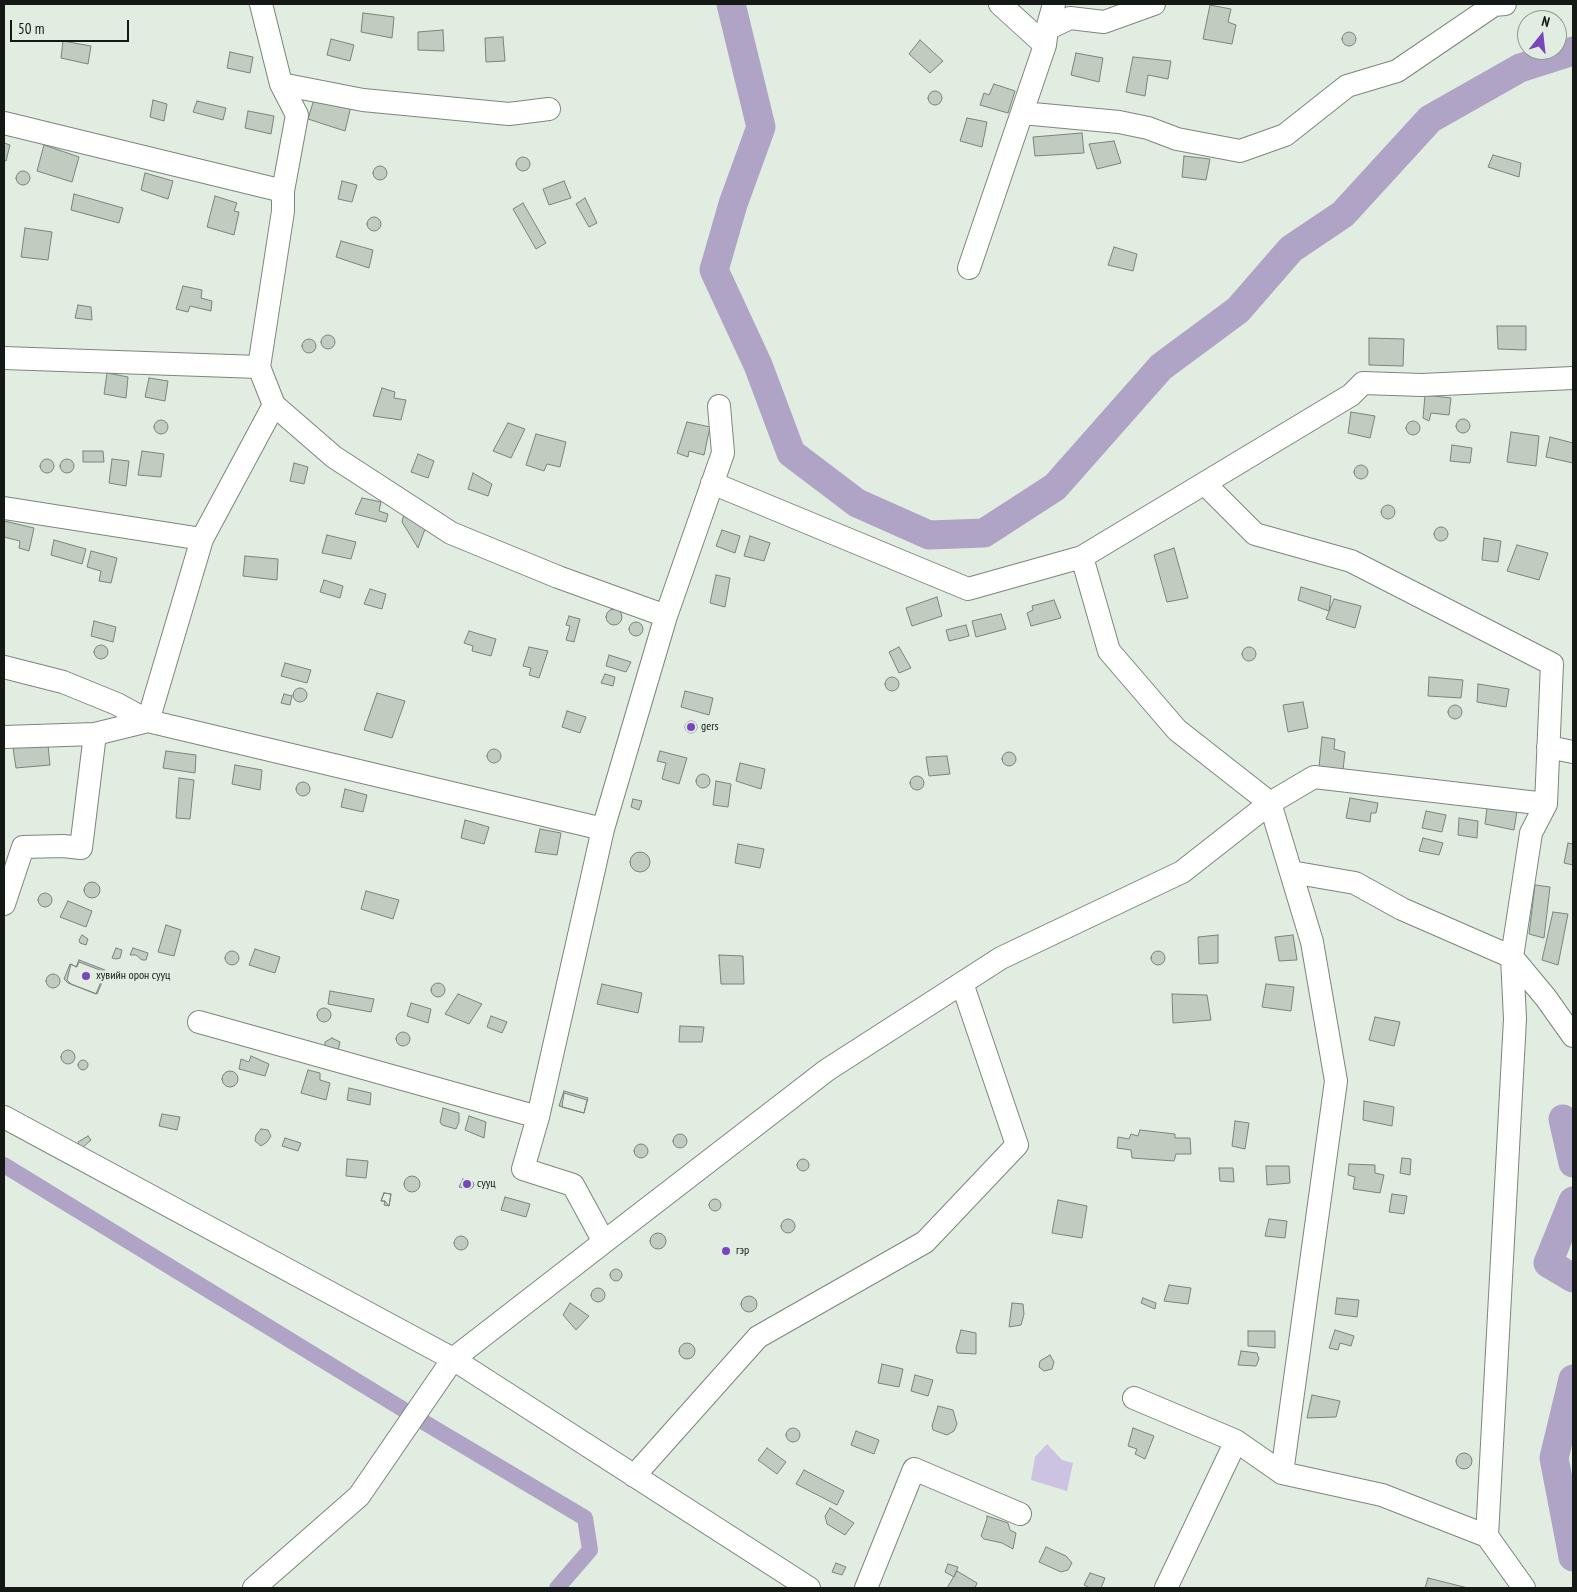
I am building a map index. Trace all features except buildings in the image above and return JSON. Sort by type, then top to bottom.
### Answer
[{"type":"street","points":[[261,4],[281,84],[297,115],[283,191],[283,211],[259,367],[274,405],[334,457],[451,533],[558,577],[666,616]]},
{"type":"street","points":[[1000,4],[1046,37]]},
{"type":"street","points":[[969,268],[1022,113],[1046,37],[1054,4]]},
{"type":"street","points":[[1046,37],[1070,18],[1104,22],[1154,4]]},
{"type":"street","points":[[1022,113],[1119,122],[1148,128],[1178,139],[1240,151],[1285,135],[1347,86],[1398,71],[1494,5],[1506,4]]},
{"type":"street","points":[[281,84],[363,100],[509,114],[549,109]]},
{"type":"street","points":[[4,123],[283,191]]},
{"type":"street","points":[[4,358],[259,367]]},
{"type":"street","points":[[712,483],[968,589],[1082,556],[1352,395],[1363,383],[1422,385],[1573,378]]},
{"type":"street","points":[[148,721],[202,539],[274,405]]},
{"type":"street","points":[[604,1242],[572,1185],[523,1169],[538,1117],[603,828],[666,616],[723,453],[719,406]]},
{"type":"street","points":[[1205,484],[1255,534],[1350,561],[1552,664],[1546,804],[1531,833],[1512,957],[1515,1019],[1486,1536]]},
{"type":"street","points":[[4,508],[202,539]]},
{"type":"street","points":[[1082,556],[1109,651],[1177,730],[1270,803],[1312,942],[1336,1081],[1282,1473]]},
{"type":"street","points":[[4,667],[63,682],[117,704],[148,721],[603,828]]},
{"type":"street","points":[[4,737],[95,734],[148,721]]},
{"type":"street","points":[[4,904],[23,847],[63,846],[81,848],[95,734]]},
{"type":"street","points":[[1548,747],[1573,752]]},
{"type":"street","points":[[254,1588],[359,1496],[453,1359],[826,1070],[1001,958],[1182,872],[1270,803],[1314,777],[1546,804]]},
{"type":"street","points":[[1291,872],[1355,884],[1402,909],[1512,957],[1546,998],[1573,1036]]},
{"type":"street","points":[[634,1476],[758,1337],[926,1242],[1017,1146],[962,983]]},
{"type":"street","points":[[199,1022],[538,1117]]},
{"type":"street","points":[[4,1117],[453,1359],[809,1588]]},
{"type":"street","points":[[1134,1398],[1236,1441],[1282,1473],[1382,1495],[1486,1536],[1524,1588]]},
{"type":"street","points":[[1166,1588],[1236,1441]]},
{"type":"street","points":[[866,1588],[914,1469],[1020,1514]]},
{"type":"shaded area","points":[[1047,1444],[1062,1460],[1073,1463],[1067,1491],[1031,1480],[1035,1457]]},
{"type":"waterway","points":[[731,4],[761,127],[733,204],[714,270],[758,365],[791,453],[857,503],[929,535],[984,533],[1055,487],[1161,367],[1238,310],[1291,249],[1343,214],[1430,119],[1520,68],[1573,51]]},
{"type":"waterway","points":[[1563,1119],[1573,1163]]},
{"type":"waterway","points":[[4,1165],[427,1424],[585,1518],[590,1550],[557,1588]]},
{"type":"waterway","points":[[1573,1201],[1548,1263],[1573,1278]]},
{"type":"waterway","points":[[1573,1379],[1554,1458],[1573,1557]]},
{"type":"place","name":"gers","points":[[691,727]]},
{"type":"place","name":"хувийн орон сууц","points":[[86,976]]},
{"type":"place","name":"сууц","points":[[467,1184]]},
{"type":"place","name":"гэр","points":[[726,1251]]}]
